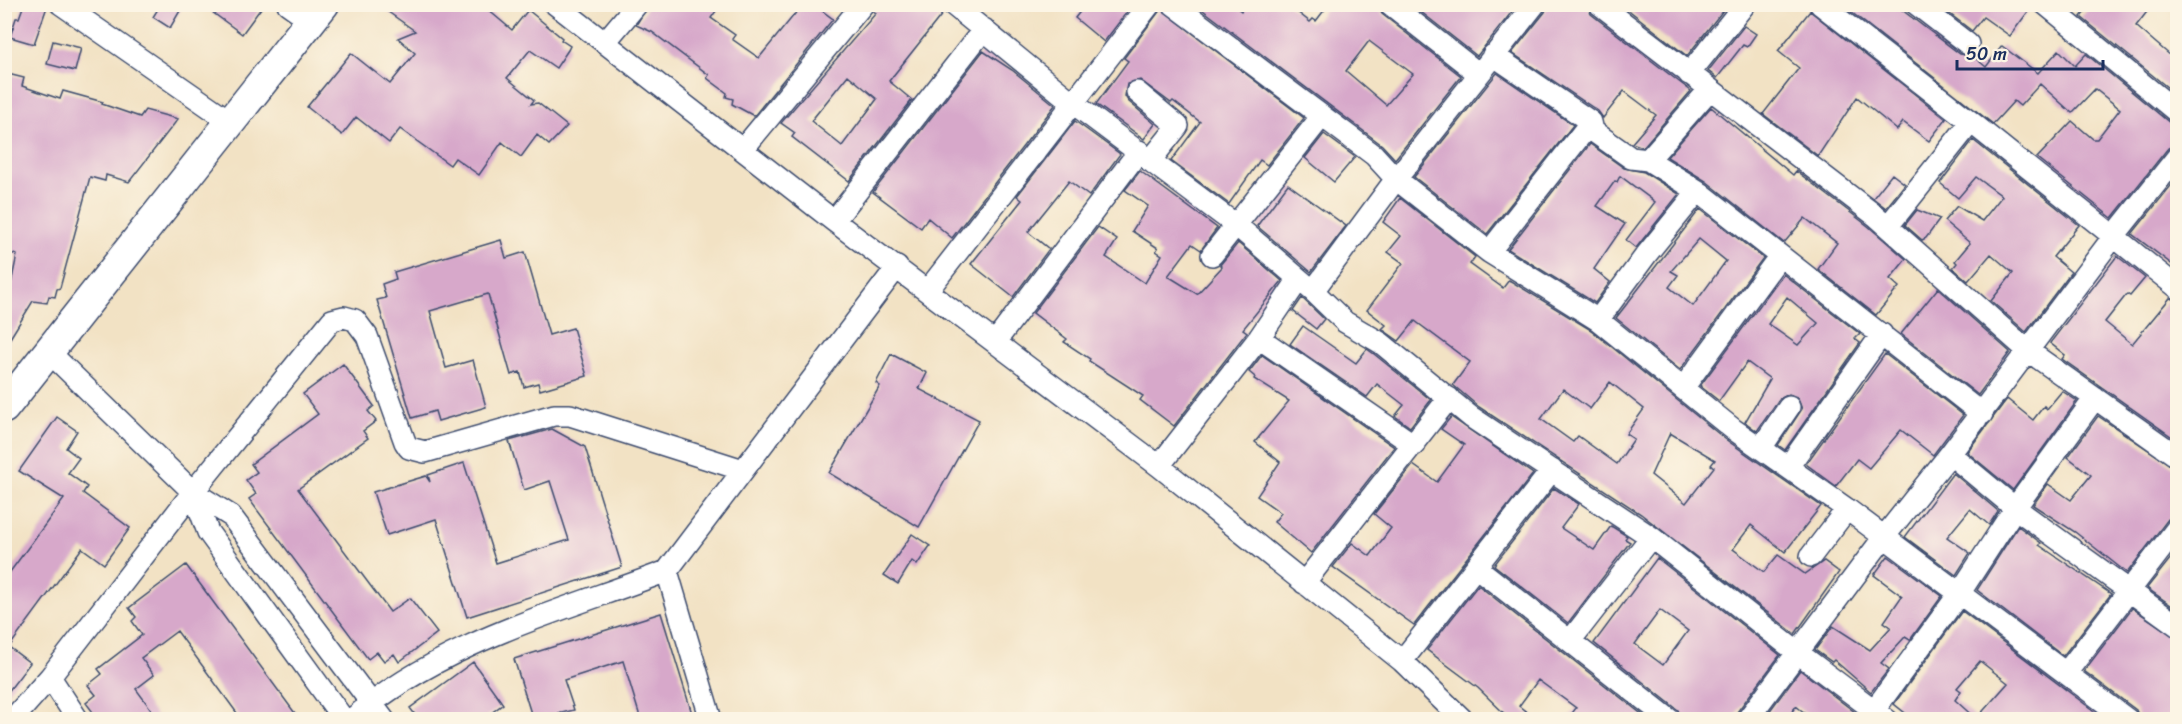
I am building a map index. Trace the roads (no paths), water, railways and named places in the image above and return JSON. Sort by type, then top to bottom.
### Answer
[{"type":"street","points":[[61,4],[231,122]]},
{"type":"street","points":[[555,4],[834,221],[1159,466],[1402,661],[1463,720]]},
{"type":"street","points":[[605,42],[637,4]]},
{"type":"street","points":[[743,149],[863,4]]},
{"type":"street","points":[[952,4],[1073,103],[1236,225],[1345,322],[1381,343],[1471,417],[1651,537],[1876,716],[2015,508],[2095,398]]},
{"type":"street","points":[[928,290],[1150,4]]},
{"type":"street","points":[[1173,4],[1374,155],[1396,179],[1489,252],[1598,320],[1733,429],[1847,509],[2128,720]]},
{"type":"street","points":[[1390,4],[1479,74]]},
{"type":"street","points":[[1159,466],[1259,338],[1396,179],[1535,4]]},
{"type":"street","points":[[1599,4],[1888,226],[2027,350],[2178,457]]},
{"type":"street","points":[[1689,74],[1745,4]]},
{"type":"street","points":[[1820,4],[2178,288]]},
{"type":"street","points":[[1916,4],[1968,44]]},
{"type":"street","points":[[2056,8],[2178,113]]},
{"type":"street","points":[[4,408],[231,122],[308,10]]},
{"type":"street","points":[[834,221],[984,29]]},
{"type":"street","points":[[1493,55],[1591,122],[1593,131],[1631,158],[1648,160],[1698,191],[1779,257],[1832,294],[1982,414]]},
{"type":"street","points":[[1648,160],[1710,89]]},
{"type":"street","points":[[996,341],[1144,156],[1178,126],[1137,92]]},
{"type":"street","points":[[1212,255],[1322,116]]},
{"type":"street","points":[[1489,252],[1591,122]]},
{"type":"street","points":[[1888,226],[1971,122]]},
{"type":"street","points":[[1747,720],[1884,537],[1982,414],[2027,350],[2114,236],[2178,156]]},
{"type":"street","points":[[1598,320],[1646,255],[1698,191]]},
{"type":"street","points":[[1683,388],[1779,257]]},
{"type":"street","points":[[351,720],[371,702],[407,679],[471,645],[667,571],[897,267]]},
{"type":"street","points":[[12,720],[50,677],[193,492],[332,320],[344,317],[355,320],[367,336],[405,442],[416,451],[425,452],[554,415],[570,415],[743,470]]},
{"type":"street","points":[[1788,466],[1882,334]]},
{"type":"street","points":[[1259,338],[1414,445]]},
{"type":"street","points":[[49,352],[193,492],[231,516],[384,720]]},
{"type":"street","points":[[1304,583],[1449,398]]},
{"type":"street","points":[[1761,448],[1789,407]]},
{"type":"street","points":[[1950,454],[2015,508],[2178,626]]},
{"type":"street","points":[[1402,661],[1552,470]]},
{"type":"street","points":[[193,492],[208,532],[344,720]]},
{"type":"street","points":[[1811,556],[1847,509]]},
{"type":"street","points":[[2066,673],[2127,590],[2178,527]]},
{"type":"street","points":[[1570,641],[1651,537]]},
{"type":"street","points":[[1476,567],[1670,720]]},
{"type":"street","points":[[667,571],[711,720]]},
{"type":"street","points":[[50,677],[78,720]]}]
